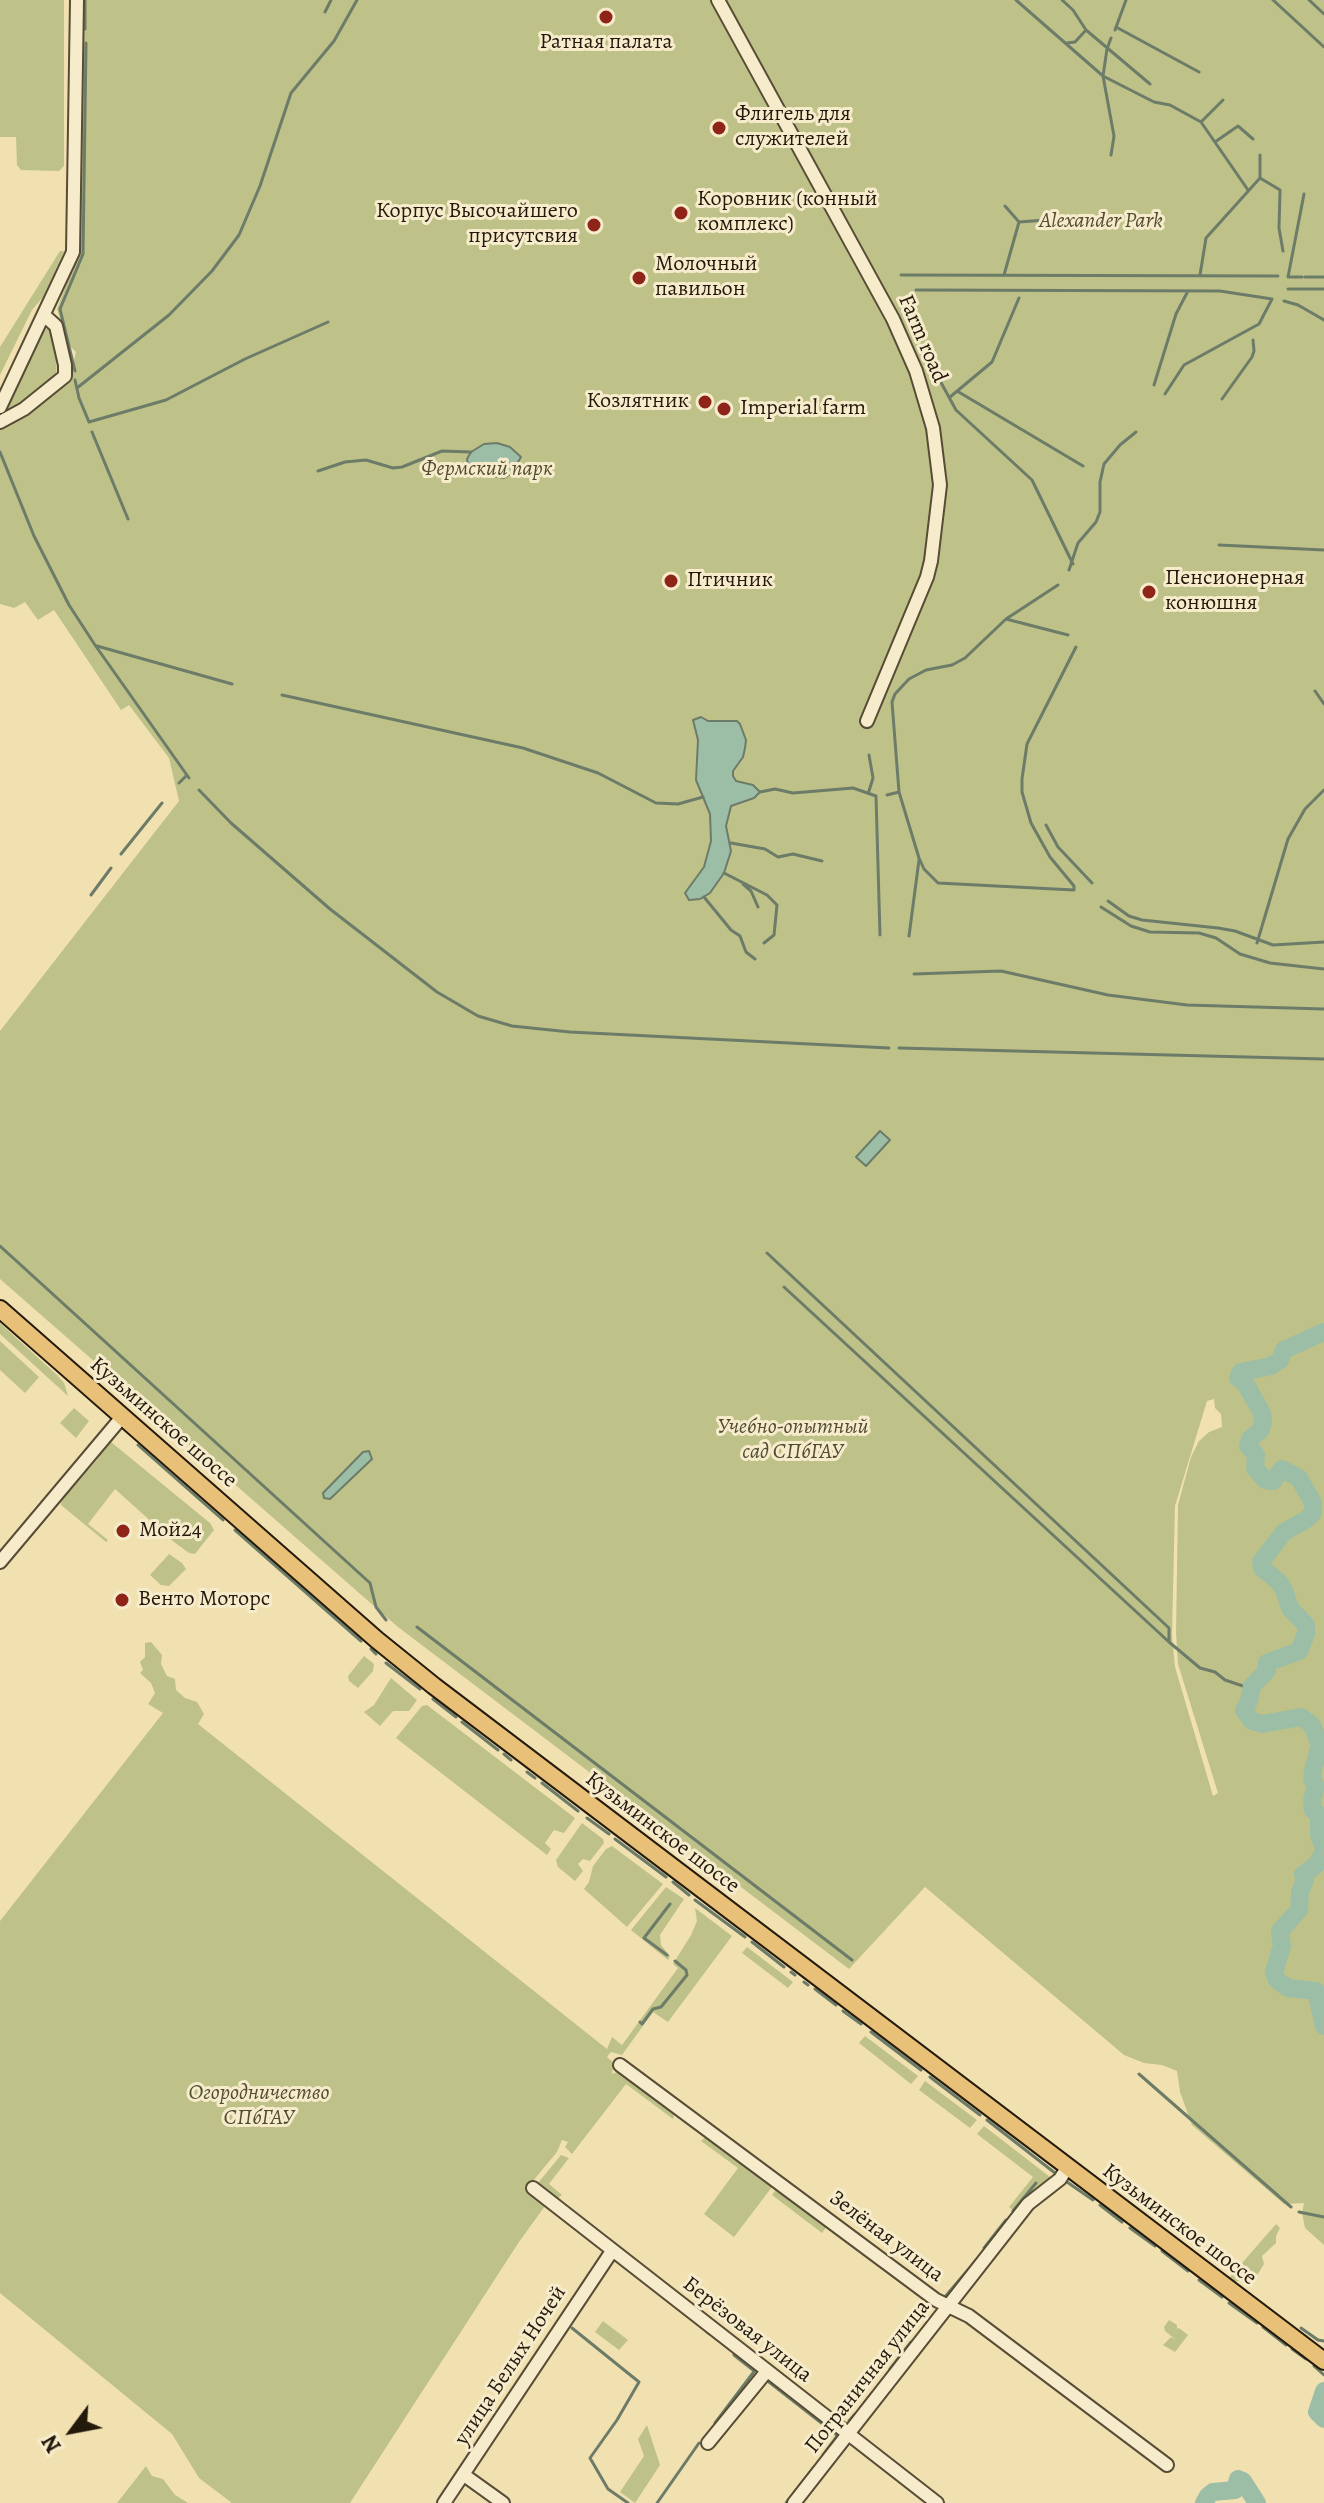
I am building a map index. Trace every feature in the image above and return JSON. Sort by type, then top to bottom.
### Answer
[{"type":"main road","name":"Кузьминское шоссе","points":[[0,1309],[377,1640],[434,1686],[1319,2358]]},
{"type":"street","points":[[0,407],[70,262],[74,245],[77,0]]},
{"type":"street","name":"Farm road","points":[[718,0],[893,319],[916,371],[933,428],[940,485],[931,561],[867,721]]},
{"type":"street","points":[[0,422],[24,409],[65,376],[56,326],[45,316]]},
{"type":"street","points":[[0,1562],[122,1417]]},
{"type":"street","name":"Зелёная улица","points":[[620,2065],[948,2307],[969,2316],[1167,2465]]},
{"type":"street","name":"Пограничная улица","points":[[794,2503],[1028,2204],[1060,2179],[1067,2168]]},
{"type":"street","name":"Берёзовая улица","points":[[533,2188],[937,2503]]},
{"type":"street","name":"улица Белых Ночей","points":[[444,2503],[612,2251]]},
{"type":"street","points":[[708,2443],[767,2371]]},
{"type":"street","points":[[464,2475],[503,2503]]},
{"type":"green space","points":[[0,0],[64,0],[64,166],[59,171],[21,170],[17,165],[16,137],[0,137]]},
{"type":"green space","points":[[83,0],[713,0],[889,321],[913,376],[925,413],[933,460],[937,554],[945,484],[943,458],[923,373],[876,273],[725,0],[1324,0],[1324,2245],[1305,2228],[1304,2203],[1284,2204],[1192,2125],[1180,2092],[1177,2071],[1124,2055],[925,1887],[849,1969],[398,1627],[0,1279],[0,1031],[179,801],[169,758],[129,705],[121,710],[54,610],[38,620],[25,602],[14,608],[0,604],[0,429],[68,384],[76,352],[67,343],[57,309],[79,251]],"holes":[[[1214,1399],[1215,1408],[1221,1414],[1222,1427],[1209,1432],[1199,1441],[1191,1457],[1178,1505],[1176,1633],[1178,1664],[1218,1793],[1213,1796],[1175,1667],[1172,1635],[1175,1506],[1207,1401]]]},
{"type":"green space","points":[[60,251],[64,251],[43,297],[32,310],[0,375],[0,347]]},
{"type":"green space","points":[[45,329],[52,332],[56,375],[10,410],[7,405]]},
{"type":"green space","points":[[0,1323],[57,1375],[64,1383],[68,1396],[0,1334]]},
{"type":"green space","points":[[0,1341],[39,1377],[25,1393],[0,1370]]},
{"type":"green space","points":[[74,1408],[89,1421],[76,1438],[60,1423]]},
{"type":"green space","points":[[111,1442],[210,1523],[214,1530],[195,1554],[174,1542],[115,1489],[88,1524],[108,1540],[106,1542],[61,1505],[61,1501]]},
{"type":"green space","points":[[169,1554],[186,1569],[169,1586],[161,1585],[150,1575]]},
{"type":"green space","name":"Огородничество СПбГАУ","points":[[151,1642],[162,1655],[161,1664],[167,1676],[175,1679],[176,1690],[185,1698],[197,1702],[204,1714],[198,1724],[607,2049],[612,2037],[622,2045],[678,1968],[673,1964],[697,1921],[695,1908],[732,1936],[668,2022],[653,2012],[622,2055],[611,2052],[607,2057],[614,2063],[612,2074],[620,2071],[675,2111],[673,2119],[626,2084],[572,2154],[565,2147],[568,2142],[562,2140],[557,2152],[528,2187],[554,2209],[553,2212],[545,2206],[519,2242],[350,2503],[232,2503],[199,2478],[172,2434],[0,2293],[0,1921],[163,1713],[148,1704],[155,1693],[151,1683],[140,1673],[143,1670],[140,1662],[145,1657],[145,1643]]},
{"type":"green space","points":[[364,1656],[374,1664],[373,1671],[358,1688],[349,1681],[348,1676]]},
{"type":"green space","points":[[391,1678],[417,1700],[409,1711],[393,1711],[380,1726],[364,1712],[374,1705]]},
{"type":"green space","points":[[427,1705],[575,1818],[564,1833],[554,1830],[545,1843],[551,1849],[547,1855],[396,1738],[422,1706]]},
{"type":"green space","points":[[582,1823],[604,1843],[590,1861],[583,1859],[578,1864],[583,1871],[575,1881],[558,1867],[556,1860]]},
{"type":"green space","points":[[612,1846],[663,1884],[627,1927],[584,1889],[593,1866]]},
{"type":"green space","points":[[666,1887],[684,1899],[660,1935],[661,1945],[670,1956],[668,1960],[631,1930]]},
{"type":"green space","points":[[747,1947],[793,1982],[788,1988],[742,1953]]},
{"type":"green space","points":[[865,2036],[918,2076],[911,2084],[859,2043]]},
{"type":"green space","points":[[925,2081],[977,2120],[970,2128],[919,2090]]},
{"type":"green space","points":[[984,2126],[1050,2177],[1015,2212],[1009,2207],[1033,2177],[977,2134]]},
{"type":"green space","points":[[708,2135],[775,2183],[734,2237],[704,2214],[738,2168],[701,2141]]},
{"type":"green space","points":[[561,2155],[569,2158],[549,2184],[562,2195],[557,2199],[538,2183]]},
{"type":"green space","points":[[778,2187],[827,2226],[822,2233],[772,2195]]},
{"type":"green space","points":[[1276,2224],[1280,2228],[1276,2243],[1262,2256],[1264,2264],[1258,2274],[1235,2282],[1229,2278]]},
{"type":"green space","points":[[1169,2320],[1188,2335],[1175,2352],[1163,2345],[1171,2337],[1176,2340],[1165,2331]]},
{"type":"green space","points":[[603,2321],[628,2340],[619,2350],[595,2332]]},
{"type":"green space","points":[[647,2425],[660,2465],[635,2503],[620,2492],[644,2456],[638,2439]]},
{"type":"green space","points":[[146,2466],[152,2476],[163,2479],[175,2495],[188,2503],[117,2503]]},
{"type":"shaded area","points":[[497,443],[510,447],[521,457],[511,474],[504,478],[473,472],[467,459],[471,452],[484,444]]},
{"type":"shaded area","points":[[701,717],[708,721],[737,721],[740,724],[746,740],[745,748],[733,776],[736,781],[753,785],[760,792],[754,798],[731,806],[726,826],[731,851],[724,873],[710,893],[700,899],[689,900],[685,893],[704,867],[711,841],[710,814],[696,780],[698,740],[693,720]]},
{"type":"shaded area","points":[[880,1131],[890,1140],[866,1166],[856,1157]]},
{"type":"shaded area","points":[[369,1451],[372,1459],[330,1499],[324,1498],[323,1493],[363,1452]]},
{"type":"waterway","points":[[85,0],[85,29]]},
{"type":"waterway","points":[[325,12],[331,0]]},
{"type":"waterway","points":[[77,388],[169,315],[212,271],[239,235],[260,186],[291,93],[334,41],[357,0]]},
{"type":"waterway","points":[[1016,0],[1103,76],[1201,122],[1248,190]]},
{"type":"waterway","points":[[1062,0],[1086,30],[1150,84]]},
{"type":"waterway","points":[[1115,30],[1126,0]]},
{"type":"waterway","points":[[1273,0],[1324,47]]},
{"type":"waterway","points":[[1309,0],[1324,14]]},
{"type":"waterway","points":[[1116,27],[1199,72]]},
{"type":"waterway","points":[[1067,43],[1075,42],[1086,30]]},
{"type":"waterway","points":[[1111,38],[1103,76],[1114,136],[1111,155]]},
{"type":"waterway","points":[[75,371],[60,309],[83,254],[86,43]]},
{"type":"waterway","points":[[1201,122],[1223,100]]},
{"type":"waterway","points":[[1215,142],[1238,126],[1253,139]]},
{"type":"waterway","points":[[1260,155],[1260,178]]},
{"type":"waterway","points":[[1200,275],[1206,238],[1260,178],[1280,190],[1279,228],[1283,251]]},
{"type":"waterway","points":[[1302,277],[1288,277],[1304,194]]},
{"type":"waterway","points":[[1004,275],[1019,222],[1005,206]]},
{"type":"waterway","points":[[1019,222],[1046,220]]},
{"type":"waterway","points":[[901,275],[1278,276]]},
{"type":"waterway","points":[[1305,277],[1324,277]]},
{"type":"waterway","points":[[1288,289],[1324,289]]},
{"type":"waterway","points":[[916,290],[1220,291],[1272,299],[1259,324],[1184,365],[1165,394]]},
{"type":"waterway","points":[[1154,385],[1176,314],[1188,291]]},
{"type":"waterway","points":[[950,397],[992,362],[1019,298]]},
{"type":"waterway","points":[[1284,301],[1324,320]]},
{"type":"waterway","points":[[89,422],[166,400],[245,359],[328,322]]},
{"type":"waterway","points":[[1222,399],[1252,357],[1253,340]]},
{"type":"waterway","points":[[930,355],[956,410],[1032,480],[1073,564]]},
{"type":"waterway","points":[[75,380],[89,422]]},
{"type":"waterway","points":[[957,391],[1083,466]]},
{"type":"waterway","points":[[92,432],[128,519]]},
{"type":"waterway","points":[[1069,570],[1078,543],[1096,522],[1100,512],[1100,482],[1104,464],[1136,432]]},
{"type":"waterway","points":[[318,471],[345,462],[366,460],[393,468],[402,467],[442,451],[471,452]]},
{"type":"waterway","points":[[0,452],[34,536],[69,605],[189,778]]},
{"type":"waterway","points":[[1219,545],[1324,550]]},
{"type":"waterway","points":[[1058,585],[1006,619],[965,658],[952,665],[926,670],[909,679],[895,694],[892,702],[899,792],[919,858],[924,869],[938,883],[1074,890],[1031,823],[1022,792],[1022,779],[1027,744],[1076,647]]},
{"type":"waterway","points":[[1006,619],[1068,635]]},
{"type":"waterway","points":[[97,646],[232,684]]},
{"type":"waterway","points":[[1315,691],[1324,704]]},
{"type":"waterway","points":[[282,695],[523,748],[598,773],[656,803],[678,804],[703,797]]},
{"type":"waterway","points":[[869,755],[873,778],[869,791]]},
{"type":"waterway","points":[[179,783],[187,775]]},
{"type":"waterway","points":[[760,792],[775,789],[793,793],[853,788],[876,796],[880,935]]},
{"type":"waterway","points":[[199,790],[231,823],[330,909],[437,992],[478,1016],[512,1026],[570,1032],[889,1048]]},
{"type":"waterway","points":[[1257,943],[1288,839],[1305,809],[1324,790]]},
{"type":"waterway","points":[[887,795],[899,792]]},
{"type":"waterway","points":[[121,854],[162,803]]},
{"type":"waterway","points":[[1046,825],[1058,847],[1092,883]]},
{"type":"waterway","points":[[731,843],[765,849],[778,857],[793,854],[822,861]]},
{"type":"waterway","points":[[909,936],[919,860]]},
{"type":"waterway","points":[[91,895],[111,868]]},
{"type":"waterway","points":[[724,873],[767,895],[777,905],[774,935],[764,943]]},
{"type":"waterway","points":[[743,884],[751,891],[758,907]]},
{"type":"waterway","points":[[704,897],[731,930],[740,936],[746,952],[755,959]]},
{"type":"waterway","points":[[1108,901],[1129,916],[1142,920],[1235,931],[1273,945],[1324,942]]},
{"type":"waterway","points":[[1101,907],[1131,926],[1150,932],[1199,933],[1216,938],[1240,954],[1270,963],[1324,969]]},
{"type":"waterway","points":[[914,974],[1001,971],[1108,995],[1187,1005],[1324,1009]]},
{"type":"waterway","points":[[899,1048],[1324,1059]]},
{"type":"waterway","points":[[0,1246],[370,1583],[376,1607],[386,1620]]},
{"type":"waterway","points":[[767,1253],[1169,1628],[1169,1642]]},
{"type":"waterway","points":[[784,1287],[1169,1642],[1200,1668],[1215,1672],[1225,1680],[1243,1686],[1250,1693]]},
{"type":"waterway","points":[[1324,1332],[1284,1350],[1280,1360],[1271,1366],[1241,1372],[1238,1378],[1245,1383],[1262,1413],[1260,1431],[1250,1439],[1248,1446],[1256,1455],[1255,1468],[1265,1480],[1273,1481],[1282,1469],[1299,1478],[1313,1503],[1313,1513],[1284,1532],[1261,1562],[1262,1568],[1279,1582],[1290,1608],[1306,1625],[1306,1634],[1299,1651],[1267,1663],[1267,1671],[1252,1686],[1244,1710],[1252,1721],[1262,1724],[1301,1717],[1312,1725],[1320,1745],[1313,1770],[1312,1779],[1316,1787],[1312,1800],[1313,1810],[1319,1815],[1319,1835],[1324,1848]]},
{"type":"waterway","points":[[138,1445],[223,1520]]},
{"type":"waterway","points":[[235,1530],[361,1641]]},
{"type":"waterway","points":[[417,1627],[852,1960]]},
{"type":"waterway","points":[[371,1649],[376,1654]]},
{"type":"waterway","points":[[386,1663],[420,1689]]},
{"type":"waterway","points":[[433,1699],[456,1717]]},
{"type":"waterway","points":[[462,1722],[498,1750]]},
{"type":"waterway","points":[[504,1754],[511,1760]]},
{"type":"waterway","points":[[527,1772],[535,1778]]},
{"type":"waterway","points":[[542,1783],[578,1811]]},
{"type":"waterway","points":[[587,1818],[609,1834]]},
{"type":"waterway","points":[[615,1839],[666,1877]]},
{"type":"waterway","points":[[1324,1852],[1316,1865],[1303,1875],[1305,1880],[1300,1892],[1299,1910],[1280,1931],[1282,1946],[1274,1972],[1277,1980],[1288,1988],[1316,1991],[1324,2026]]},
{"type":"waterway","points":[[673,1882],[689,1895]]},
{"type":"waterway","points":[[695,1900],[745,1937]]},
{"type":"waterway","points":[[667,1955],[644,1938],[670,1904]]},
{"type":"waterway","points":[[752,1942],[784,1967]]},
{"type":"waterway","points":[[640,2022],[642,2024],[653,2009],[661,2007],[687,1975],[686,1970],[675,1961]]},
{"type":"waterway","points":[[791,1972],[795,1975]]},
{"type":"waterway","points":[[804,1982],[808,1985]]},
{"type":"waterway","points":[[815,1989],[836,2005]]},
{"type":"waterway","points":[[843,2011],[861,2024]]},
{"type":"waterway","points":[[871,2032],[921,2070]]},
{"type":"waterway","points":[[1139,2074],[1291,2207]]},
{"type":"waterway","points":[[930,2077],[980,2115]]},
{"type":"waterway","points":[[987,2120],[1055,2173]]},
{"type":"waterway","points":[[1067,2182],[1093,2200]]},
{"type":"waterway","points":[[1013,2211],[1036,2183]]},
{"type":"waterway","points":[[1100,2205],[1122,2222]]},
{"type":"waterway","points":[[1299,2212],[1324,2217]]},
{"type":"waterway","points":[[984,2248],[1006,2220]]},
{"type":"waterway","points":[[1130,2228],[1155,2246]]},
{"type":"waterway","points":[[1162,2251],[1188,2271]]},
{"type":"waterway","points":[[944,2298],[978,2258]]},
{"type":"waterway","points":[[1199,2280],[1222,2297]]},
{"type":"waterway","points":[[1229,2303],[1257,2323]]},
{"type":"waterway","points":[[1263,2327],[1286,2345]]},
{"type":"waterway","points":[[572,2328],[639,2382],[590,2458],[608,2489],[628,2503]]},
{"type":"waterway","points":[[1301,2328],[1324,2341]]},
{"type":"waterway","points":[[890,2369],[911,2342]]},
{"type":"waterway","points":[[1292,2349],[1306,2359]]},
{"type":"waterway","points":[[734,2355],[753,2370]]},
{"type":"waterway","points":[[1314,2366],[1324,2375]]},
{"type":"waterway","points":[[715,2423],[756,2369]]},
{"type":"waterway","points":[[880,2383],[886,2376]]},
{"type":"waterway","points":[[769,2382],[838,2436]]},
{"type":"waterway","points":[[1324,2391],[1317,2412],[1324,2419]]},
{"type":"waterway","points":[[861,2407],[873,2392]]},
{"type":"waterway","points":[[849,2421],[855,2414]]},
{"type":"waterway","points":[[823,2455],[838,2435]]},
{"type":"waterway","points":[[657,2503],[699,2443]]},
{"type":"waterway","points":[[794,2493],[814,2467]]},
{"type":"waterway","points":[[1204,2503],[1213,2492],[1235,2490],[1238,2479],[1243,2481],[1257,2503]]},
{"type":"place","name":"Ратная палата","points":[[606,17]]},
{"type":"place","name":"Флигель для служителей","points":[[719,128]]},
{"type":"place","name":"Коровник (конный комплекс)","points":[[681,213]]},
{"type":"place","name":"Корпус Высочайшего присутсвия","points":[[594,225]]},
{"type":"place","name":"Молочный павильон","points":[[639,278]]},
{"type":"place","name":"Козлятник","points":[[705,402]]},
{"type":"place","name":"Imperial farm","points":[[724,409]]},
{"type":"place","name":"Птичник","points":[[671,581]]},
{"type":"place","name":"Пенсионерная конюшня","points":[[1149,592]]},
{"type":"place","name":"Мой24","points":[[123,1531]]},
{"type":"place","name":"Венто Моторс","points":[[122,1600]]},
{"type":"park label","name":"Alexander Park","points":[[1101,222]]},
{"type":"park label","name":"Фермский парк","points":[[487,470]]},
{"type":"park label","name":"Учебно-опытный сад СПбГАУ","points":[[793,1440]]}]
